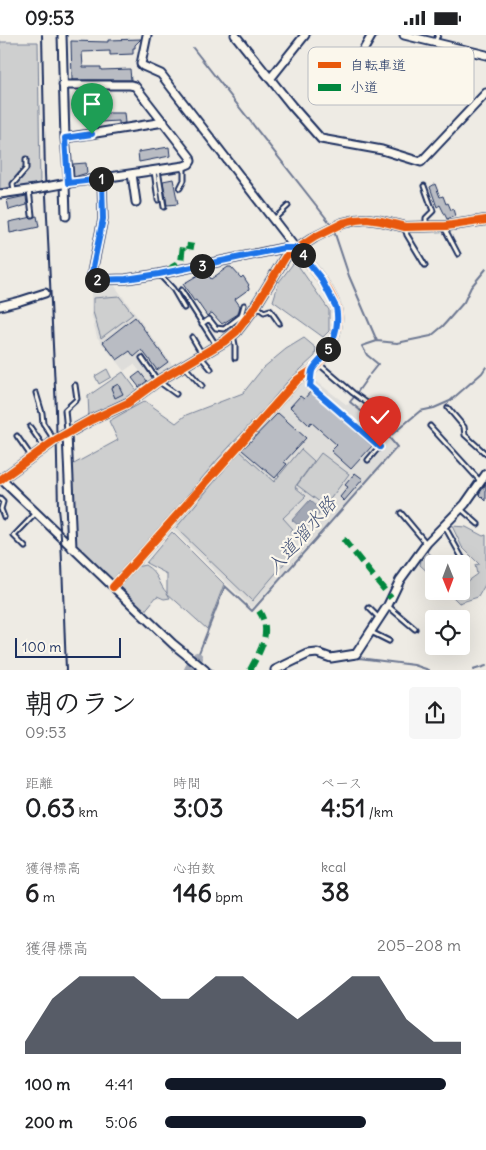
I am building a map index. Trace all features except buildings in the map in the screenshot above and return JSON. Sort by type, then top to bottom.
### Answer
[{"type":"street","points":[[62,35],[66,216]]},
{"type":"street","points":[[113,587],[297,380],[312,370],[318,363],[332,341],[338,319],[336,307],[320,277],[161,74],[143,66],[141,63],[148,35]]},
{"type":"street","points":[[235,35],[321,139],[382,150],[406,156],[420,162],[486,93]]},
{"type":"street","points":[[270,79],[305,35]]},
{"type":"street","points":[[365,47],[372,35]]},
{"type":"street","points":[[404,35],[436,39],[461,47]]},
{"type":"street","points":[[474,51],[486,55]]},
{"type":"street","points":[[0,194],[184,166],[191,161],[164,122],[135,86],[63,85]]},
{"type":"street","points":[[65,138],[164,122]]},
{"type":"street","points":[[132,174],[136,202]]},
{"type":"street","points":[[102,179],[103,219],[92,272],[92,277],[95,280],[159,274],[284,248],[297,248]]},
{"type":"street","points":[[205,670],[113,587],[1,480],[67,434],[91,420],[128,403],[158,381],[232,335],[243,324],[256,305],[283,260],[297,248],[329,230],[344,223],[367,219],[405,227],[446,226],[486,220]]},
{"type":"street","points":[[0,306],[45,293]]},
{"type":"street","points":[[67,434],[72,548]]},
{"type":"street","points":[[274,670],[308,654],[317,653],[331,658],[356,654],[388,605],[400,580],[427,543],[461,508],[486,474]]},
{"type":"lane","points":[[14,192],[13,184],[26,169],[26,159]]},
{"type":"lane","points":[[180,188],[184,180],[184,166]]},
{"type":"lane","points":[[156,170],[158,200]]},
{"type":"lane","points":[[156,170],[164,207]]},
{"type":"lane","points":[[424,186],[434,211],[426,218],[425,227]]},
{"type":"lane","points":[[32,189],[32,215]]},
{"type":"lane","points":[[274,219],[288,207]]},
{"type":"lane","points":[[446,226],[446,231],[458,254]]},
{"type":"lane","points":[[405,227],[406,235],[425,265]]},
{"type":"lane","points":[[159,274],[173,289],[184,308]]},
{"type":"lane","points":[[180,290],[216,346]]},
{"type":"lane","points":[[202,324],[209,319],[216,328],[224,329],[241,316],[244,305]]},
{"type":"lane","points":[[256,305],[264,312],[270,310],[279,323]]},
{"type":"lane","points":[[232,335],[235,345],[235,358]]},
{"type":"lane","points":[[192,337],[211,369]]},
{"type":"lane","points":[[142,358],[158,381],[176,394]]},
{"type":"lane","points":[[318,363],[358,397],[367,403],[375,404],[385,414]]},
{"type":"lane","points":[[183,366],[202,386]]},
{"type":"lane","points":[[312,370],[310,386],[380,447],[368,459]]},
{"type":"lane","points":[[67,434],[65,410],[77,399],[76,385]]},
{"type":"lane","points":[[36,393],[43,423],[51,435],[48,446]]},
{"type":"lane","points":[[448,408],[464,427],[465,435],[486,454]]},
{"type":"lane","points":[[430,426],[480,482]]},
{"type":"lane","points":[[30,427],[48,446]]},
{"type":"lane","points":[[17,436],[32,457]]},
{"type":"lane","points":[[0,499],[4,517]]},
{"type":"lane","points":[[461,508],[478,524]]},
{"type":"lane","points":[[25,547],[14,537],[36,513]]},
{"type":"lane","points":[[401,513],[427,543]]},
{"type":"lane","points":[[444,526],[460,555]]},
{"type":"lane","points":[[388,605],[415,629]]},
{"type":"lane","points":[[369,608],[379,618]]},
{"type":"lane","points":[[370,632],[389,641]]},
{"type":"shaded area","points":[[0,42],[38,42],[40,185],[0,191]]},
{"type":"shaded area","points":[[295,261],[329,310],[329,331],[323,337],[273,301],[279,282]]},
{"type":"shaded area","points":[[91,282],[112,282],[173,366],[149,383],[134,364],[124,371],[97,337],[91,313]]},
{"type":"shaded area","points":[[119,296],[133,314],[101,338],[93,312],[93,298]]},
{"type":"shaded area","points":[[304,338],[316,348],[315,356],[287,382],[218,459],[121,574],[112,581],[75,545],[72,465],[118,440],[109,421],[145,401],[176,423],[186,415],[243,393],[263,368],[286,349]]},
{"type":"shaded area","points":[[107,369],[111,377],[99,384],[95,376]]},
{"type":"shaded area","points":[[123,372],[138,392],[89,416],[88,396]]},
{"type":"shaded area","points":[[298,381],[314,383],[316,381],[347,405],[350,403],[364,413],[367,413],[396,447],[252,608],[170,527]]},
{"type":"shaded area","points":[[301,449],[314,461],[295,487],[306,496],[283,518],[293,529],[290,532],[295,538],[288,546],[294,552],[252,601],[176,528],[240,451],[274,482]]},
{"type":"shaded area","points":[[321,453],[349,474],[325,506],[297,485]]},
{"type":"shaded area","points":[[310,500],[322,511],[304,530],[292,520]]},
{"type":"shaded area","points":[[452,526],[466,527],[483,536],[486,535],[486,583],[478,597],[470,600],[470,579],[477,574],[475,565],[479,564],[462,547]]},
{"type":"shaded area","points":[[172,532],[224,584],[207,629],[167,593],[167,574],[146,563]]},
{"type":"shaded area","points":[[427,551],[431,555],[425,555],[425,570],[420,565],[422,556]]},
{"type":"shaded area","points":[[145,565],[154,572],[170,598],[164,599],[157,596],[144,612],[117,587],[132,568]]},
{"type":"shaded area","points":[[456,600],[468,600],[459,603]]},
{"type":"waterway","points":[[193,48],[330,223]]},
{"type":"waterway","points":[[335,234],[349,276],[377,341]]},
{"type":"waterway","name":"入道溜水路","points":[[370,374],[378,364],[367,355],[362,346],[377,341],[397,343],[431,336],[443,326],[464,302],[471,287],[486,269]]},
{"type":"waterway","points":[[389,437],[420,411],[434,408],[450,401],[482,373],[486,367]]},
{"type":"waterway","name":"入道溜水路","points":[[356,394],[368,377]]},
{"type":"waterway","name":"入道溜水路","points":[[212,670],[197,658],[225,586],[252,611],[397,447],[368,412],[361,411],[350,402],[354,397]]},
{"type":"waterway","points":[[190,670],[197,658]]},
{"type":"waterway","points":[[348,659],[359,658],[414,665],[429,670]]},
{"type":"waterway","points":[[473,670],[486,666]]},
{"type":"railway","points":[[42,35],[45,174],[66,670]]},
{"type":"marked path","points":[[172,272],[172,267],[181,262],[183,245],[194,247]]},
{"type":"marked path","points":[[343,539],[391,598]]},
{"type":"marked path","points":[[250,670],[264,641],[265,626],[259,611]]},
{"type":"cycle path","points":[[0,480],[57,439],[91,420],[128,403],[158,381],[225,341],[236,332],[253,310],[286,256],[315,237],[343,223],[356,220],[367,219],[405,227],[446,226],[486,220]]},
{"type":"cycle path","points":[[113,587],[297,380],[319,364],[328,350],[337,326],[337,310],[326,286],[297,248]]},
{"type":"route","points":[[92,134],[65,138],[68,183],[102,179],[103,219],[92,277],[95,280],[126,279],[193,268],[284,248],[297,248],[320,277],[336,307],[338,319],[328,351],[312,370],[310,386],[380,447]]}]
